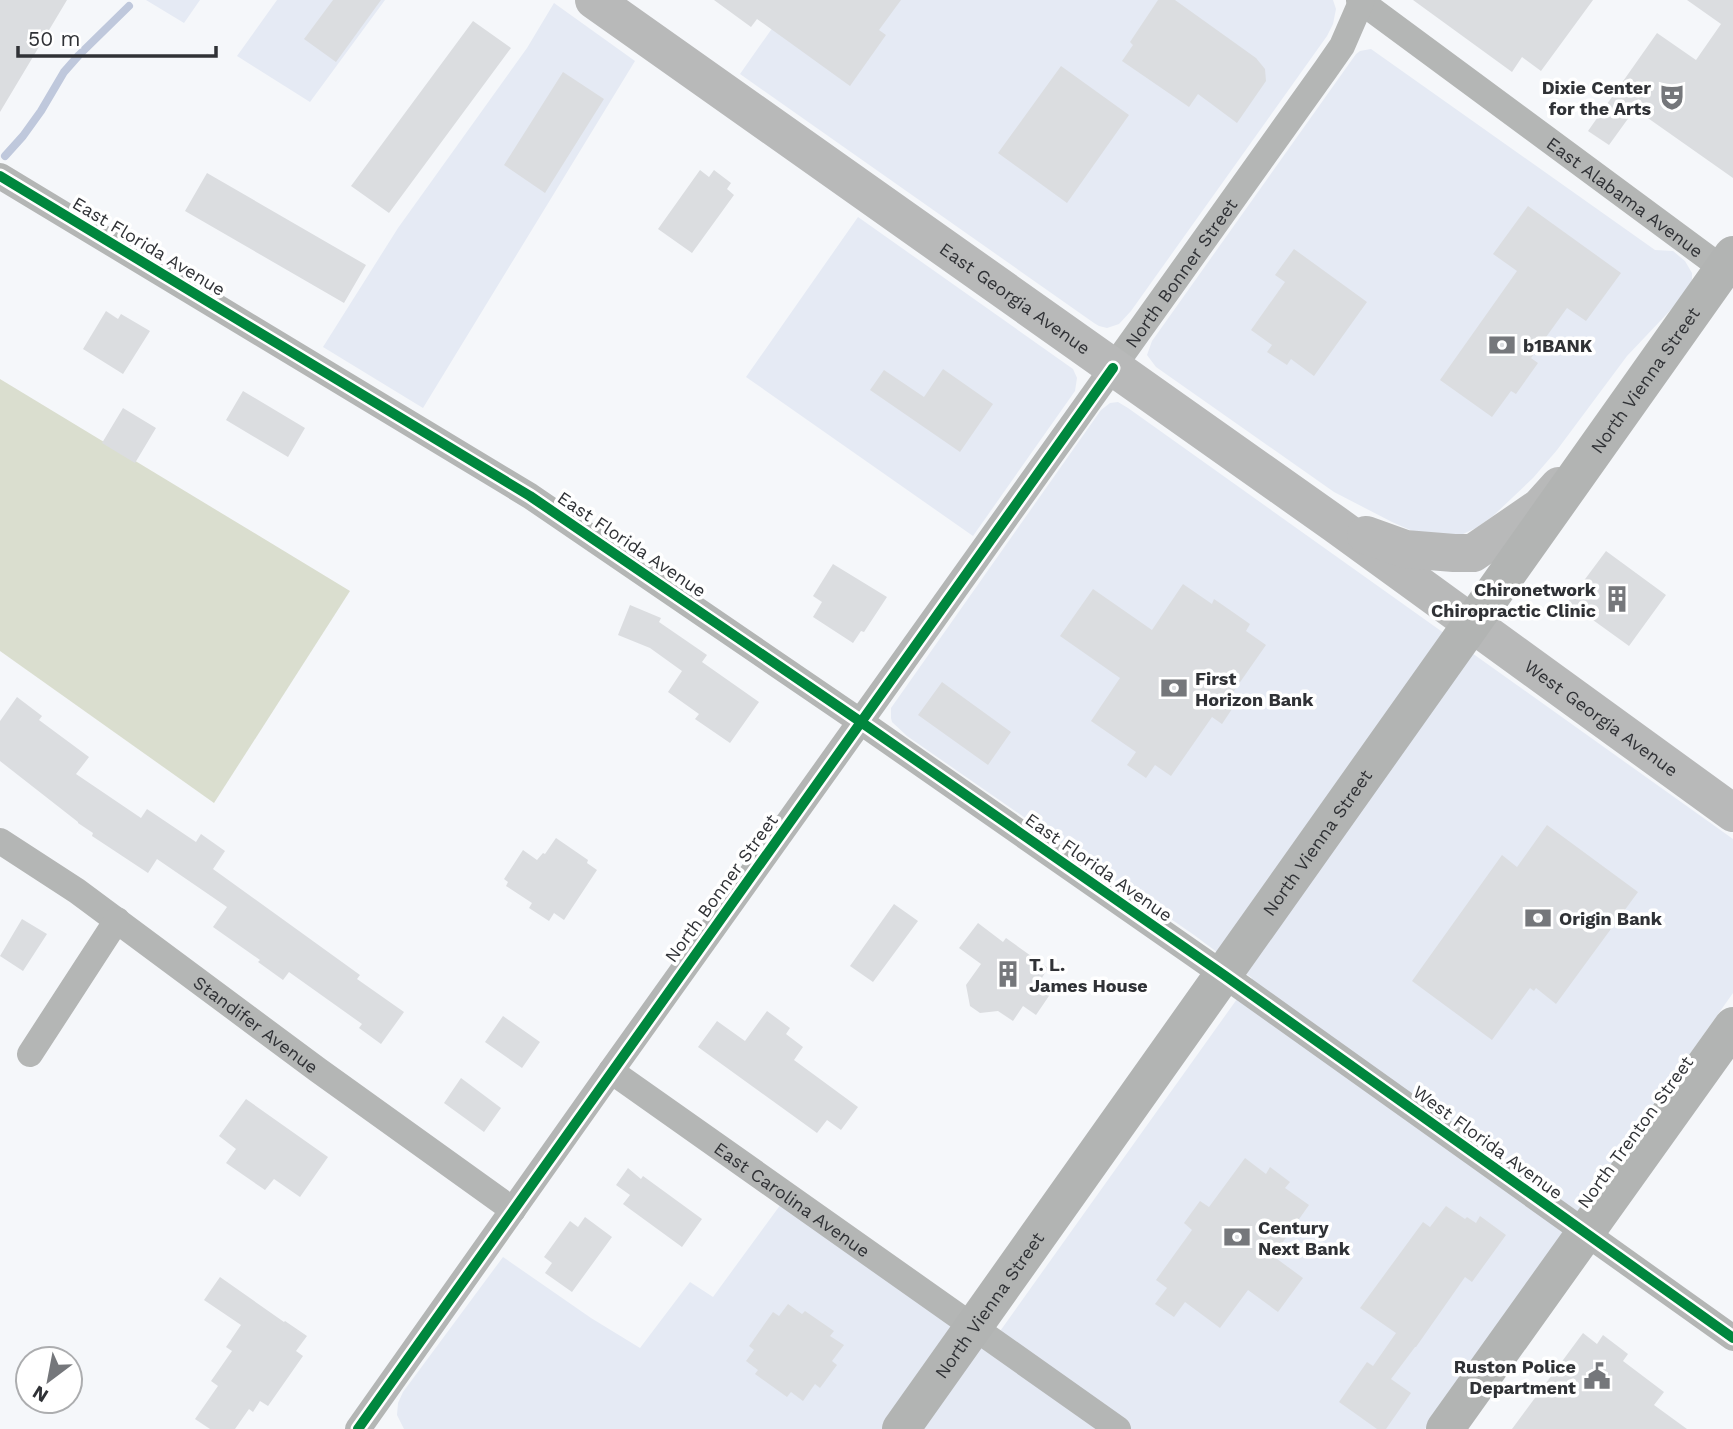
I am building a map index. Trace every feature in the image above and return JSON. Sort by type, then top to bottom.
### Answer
[{"type":"highway","name":"North Vienna Street","points":[[901,1429],[1728,262]]},
{"type":"highway","name":"North Trenton Street","points":[[1445,1429],[1733,1026]]},
{"type":"main road","name":"East Georgia Avenue","points":[[594,0],[1335,524],[1471,624]]},
{"type":"main road","points":[[1335,524],[1405,549],[1473,553],[1540,507],[1603,438]]},
{"type":"main road","name":"West Georgia Avenue","points":[[1471,624],[1733,814]]},
{"type":"street","name":"North Bonner Street","points":[[361,1428],[611,1071],[1326,69],[1342,46],[1361,1]]},
{"type":"street","name":"East Alabama Avenue","points":[[1361,1],[1728,262]]},
{"type":"street","name":"East Florida Avenue","points":[[0,176],[530,496],[1224,975]]},
{"type":"street","name":"Standifer Avenue","points":[[0,841],[77,891],[318,1070],[513,1210]]},
{"type":"street","points":[[30,1054],[117,920]]},
{"type":"street","name":"West Florida Avenue","points":[[1224,975],[1733,1338]]},
{"type":"street","name":"East Carolina Avenue","points":[[611,1071],[1118,1429]]},
{"type":"shaded area","points":[[146,0],[200,0],[184,23]]},
{"type":"shaded area","points":[[277,0],[385,0],[310,102],[237,56]]},
{"type":"shaded area","points":[[792,0],[1333,0],[1336,9],[1327,36],[1131,311],[1119,324],[1107,328],[1094,323],[740,74]]},
{"type":"shaded area","points":[[554,3],[635,61],[423,408],[323,347],[398,228],[527,48]]},
{"type":"shaded area","points":[[1371,49],[1655,250],[1673,251],[1685,261],[1692,273],[1692,280],[1682,298],[1627,356],[1533,478],[1493,516],[1476,528],[1448,537],[1424,536],[1334,492],[1156,367],[1147,355],[1152,341],[1356,54]]},
{"type":"shaded area","points":[[858,217],[1073,369],[1077,378],[1075,391],[973,536],[746,377]]},
{"type":"shaded area","points":[[0,379],[350,591],[214,803],[0,651]]},
{"type":"shaded area","points":[[1118,402],[1733,839],[1733,993],[1425,1429],[404,1429],[397,1415],[403,1392],[503,1257],[591,1318],[640,1348],[690,1282],[713,1297],[781,1204],[988,1348],[1252,978],[907,736],[891,718],[891,708],[1101,410],[1110,403]]},
{"type":"building","points":[[0,0],[67,0],[0,112]]},
{"type":"building","points":[[333,0],[381,0],[336,62],[304,39]]},
{"type":"building","points":[[714,0],[901,0],[879,30],[886,35],[850,86],[757,19],[751,27]]},
{"type":"building","points":[[1158,0],[1175,0],[1256,58],[1265,69],[1266,81],[1237,123],[1198,94],[1189,107],[1122,61],[1133,45],[1130,42]]},
{"type":"building","points":[[1413,0],[1593,0],[1541,71],[1522,57],[1512,72]]},
{"type":"building","name":"Dixie Center for the Arts","points":[[1687,0],[1733,0],[1733,178],[1635,109],[1609,145],[1588,131],[1657,33],[1696,60],[1721,24]]},
{"type":"building","points":[[473,21],[511,48],[389,213],[351,186]]},
{"type":"building","points":[[1061,66],[1129,115],[1067,203],[998,153]]},
{"type":"building","points":[[563,72],[604,99],[545,193],[504,165]]},
{"type":"building","points":[[700,170],[709,177],[714,170],[731,183],[727,189],[734,195],[692,253],[658,229]]},
{"type":"building","points":[[207,173],[366,265],[344,303],[185,211]]},
{"type":"building","points":[[1528,206],[1621,273],[1586,321],[1567,308],[1531,358],[1538,363],[1516,394],[1511,391],[1492,417],[1440,380],[1517,271],[1493,254]]},
{"type":"building","points":[[1294,249],[1367,302],[1314,376],[1291,359],[1287,365],[1267,352],[1272,345],[1251,330],[1285,282],[1275,275]]},
{"type":"building","points":[[106,311],[118,319],[121,314],[150,331],[123,374],[83,349]]},
{"type":"building","points":[[943,369],[993,404],[960,452],[870,390],[884,370],[924,397]]},
{"type":"building","points":[[243,391],[305,428],[288,457],[226,420]]},
{"type":"building","points":[[123,408],[156,428],[135,463],[102,443]]},
{"type":"building","name":"Chironetwork Chiropractic Clinic","points":[[1606,551],[1666,595],[1629,646],[1568,602]]},
{"type":"building","points":[[833,564],[887,597],[864,632],[861,631],[853,643],[813,617],[822,602],[813,596]]},
{"type":"building","name":"First Horizon Bank","points":[[1183,584],[1212,604],[1214,599],[1250,624],[1246,631],[1266,645],[1229,698],[1236,703],[1222,724],[1212,717],[1171,776],[1155,765],[1146,778],[1127,765],[1136,752],[1091,721],[1120,678],[1060,636],[1093,589],[1152,630]]},
{"type":"building","points":[[630,605],[661,618],[659,622],[707,655],[702,662],[759,702],[730,743],[695,719],[699,714],[668,692],[682,671],[650,648],[618,635]]},
{"type":"building","points":[[942,682],[1011,732],[988,765],[918,715]]},
{"type":"building","points":[[17,697],[42,716],[39,720],[89,757],[76,774],[141,818],[147,809],[196,842],[201,834],[225,851],[213,869],[360,975],[357,979],[404,1012],[381,1044],[359,1028],[362,1024],[289,972],[283,980],[213,927],[227,907],[157,859],[148,873],[92,836],[93,833],[0,761],[0,721]]},
{"type":"building","name":"Origin Bank","points":[[1547,825],[1638,892],[1556,1004],[1536,988],[1534,991],[1530,988],[1492,1040],[1412,981],[1502,855],[1517,867]]},
{"type":"building","points":[[556,838],[588,860],[587,863],[597,870],[564,920],[554,913],[549,921],[529,908],[532,903],[506,886],[508,882],[504,879],[523,850],[537,860],[545,854]]},
{"type":"building","points":[[894,904],[918,921],[873,982],[850,966]]},
{"type":"building","points":[[22,919],[47,934],[23,971],[0,956]]},
{"type":"building","name":"T. L. James House","points":[[978,923],[1003,942],[1006,938],[1048,968],[1040,981],[1053,990],[1036,1015],[1023,1006],[1013,1021],[998,1011],[980,1013],[970,1006],[966,985],[981,964],[959,948]]},
{"type":"building","points":[[767,1011],[790,1028],[786,1034],[803,1047],[794,1060],[858,1107],[841,1130],[827,1120],[817,1133],[698,1047],[717,1021],[745,1041]]},
{"type":"building","points":[[503,1016],[540,1042],[522,1068],[485,1042]]},
{"type":"building","points":[[461,1078],[501,1108],[484,1132],[444,1103]]},
{"type":"building","points":[[246,1099],[328,1157],[300,1197],[274,1179],[265,1190],[226,1163],[236,1149],[219,1136]]},
{"type":"building","name":"Century Next Bank","points":[[1245,1158],[1266,1174],[1270,1167],[1290,1182],[1285,1188],[1309,1205],[1273,1256],[1303,1278],[1278,1312],[1248,1290],[1220,1328],[1185,1302],[1174,1317],[1155,1304],[1167,1288],[1156,1280],[1192,1230],[1184,1223],[1200,1201],[1209,1207]]},
{"type":"building","points":[[628,1168],[702,1219],[682,1247],[623,1204],[630,1195],[616,1185]]},
{"type":"building","points":[[1446,1206],[1476,1223],[1480,1216],[1506,1235],[1472,1282],[1465,1277],[1391,1379],[1411,1393],[1386,1429],[1377,1429],[1339,1402],[1367,1362],[1373,1366],[1396,1333],[1360,1308],[1423,1222],[1430,1227]]},
{"type":"building","points":[[585,1217],[612,1237],[572,1292],[545,1273],[552,1263],[544,1257],[570,1221],[578,1227]]},
{"type":"building","points":[[220,1277],[307,1336],[296,1351],[303,1356],[268,1406],[260,1401],[253,1412],[249,1409],[235,1429],[210,1429],[195,1419],[218,1386],[211,1381],[232,1351],[226,1347],[241,1325],[204,1300]]},
{"type":"building","points":[[788,1304],[802,1314],[805,1311],[834,1331],[830,1336],[844,1345],[832,1361],[837,1365],[820,1388],[815,1384],[803,1401],[791,1392],[787,1397],[755,1374],[758,1370],[746,1361],[754,1350],[749,1346],[773,1312],[779,1316]]},
{"type":"building","name":"Ruston Police Department","points":[[1583,1333],[1597,1344],[1603,1335],[1628,1354],[1623,1361],[1664,1392],[1654,1405],[1687,1429],[1512,1429]]},
{"type":"waterway","points":[[5,156],[41,111],[64,72],[129,6]]},
{"type":"cycle path","points":[[0,176],[530,496],[1224,975],[1733,1338]]},
{"type":"cycle path","points":[[358,1429],[1113,368]]},
{"type":"place","name":"Dixie Center for the Arts","points":[[1672,97]]},
{"type":"place","name":"b1BANK","points":[[1502,345]]},
{"type":"place","name":"Chironetwork Chiropractic Clinic","points":[[1617,599]]},
{"type":"place","name":"First Horizon Bank","points":[[1174,688]]},
{"type":"place","name":"Origin Bank","points":[[1538,918]]},
{"type":"place","name":"T. L. James House","points":[[1008,974]]},
{"type":"place","name":"Century Next Bank","points":[[1237,1237]]},
{"type":"place","name":"Ruston Police Department","points":[[1597,1376]]}]
